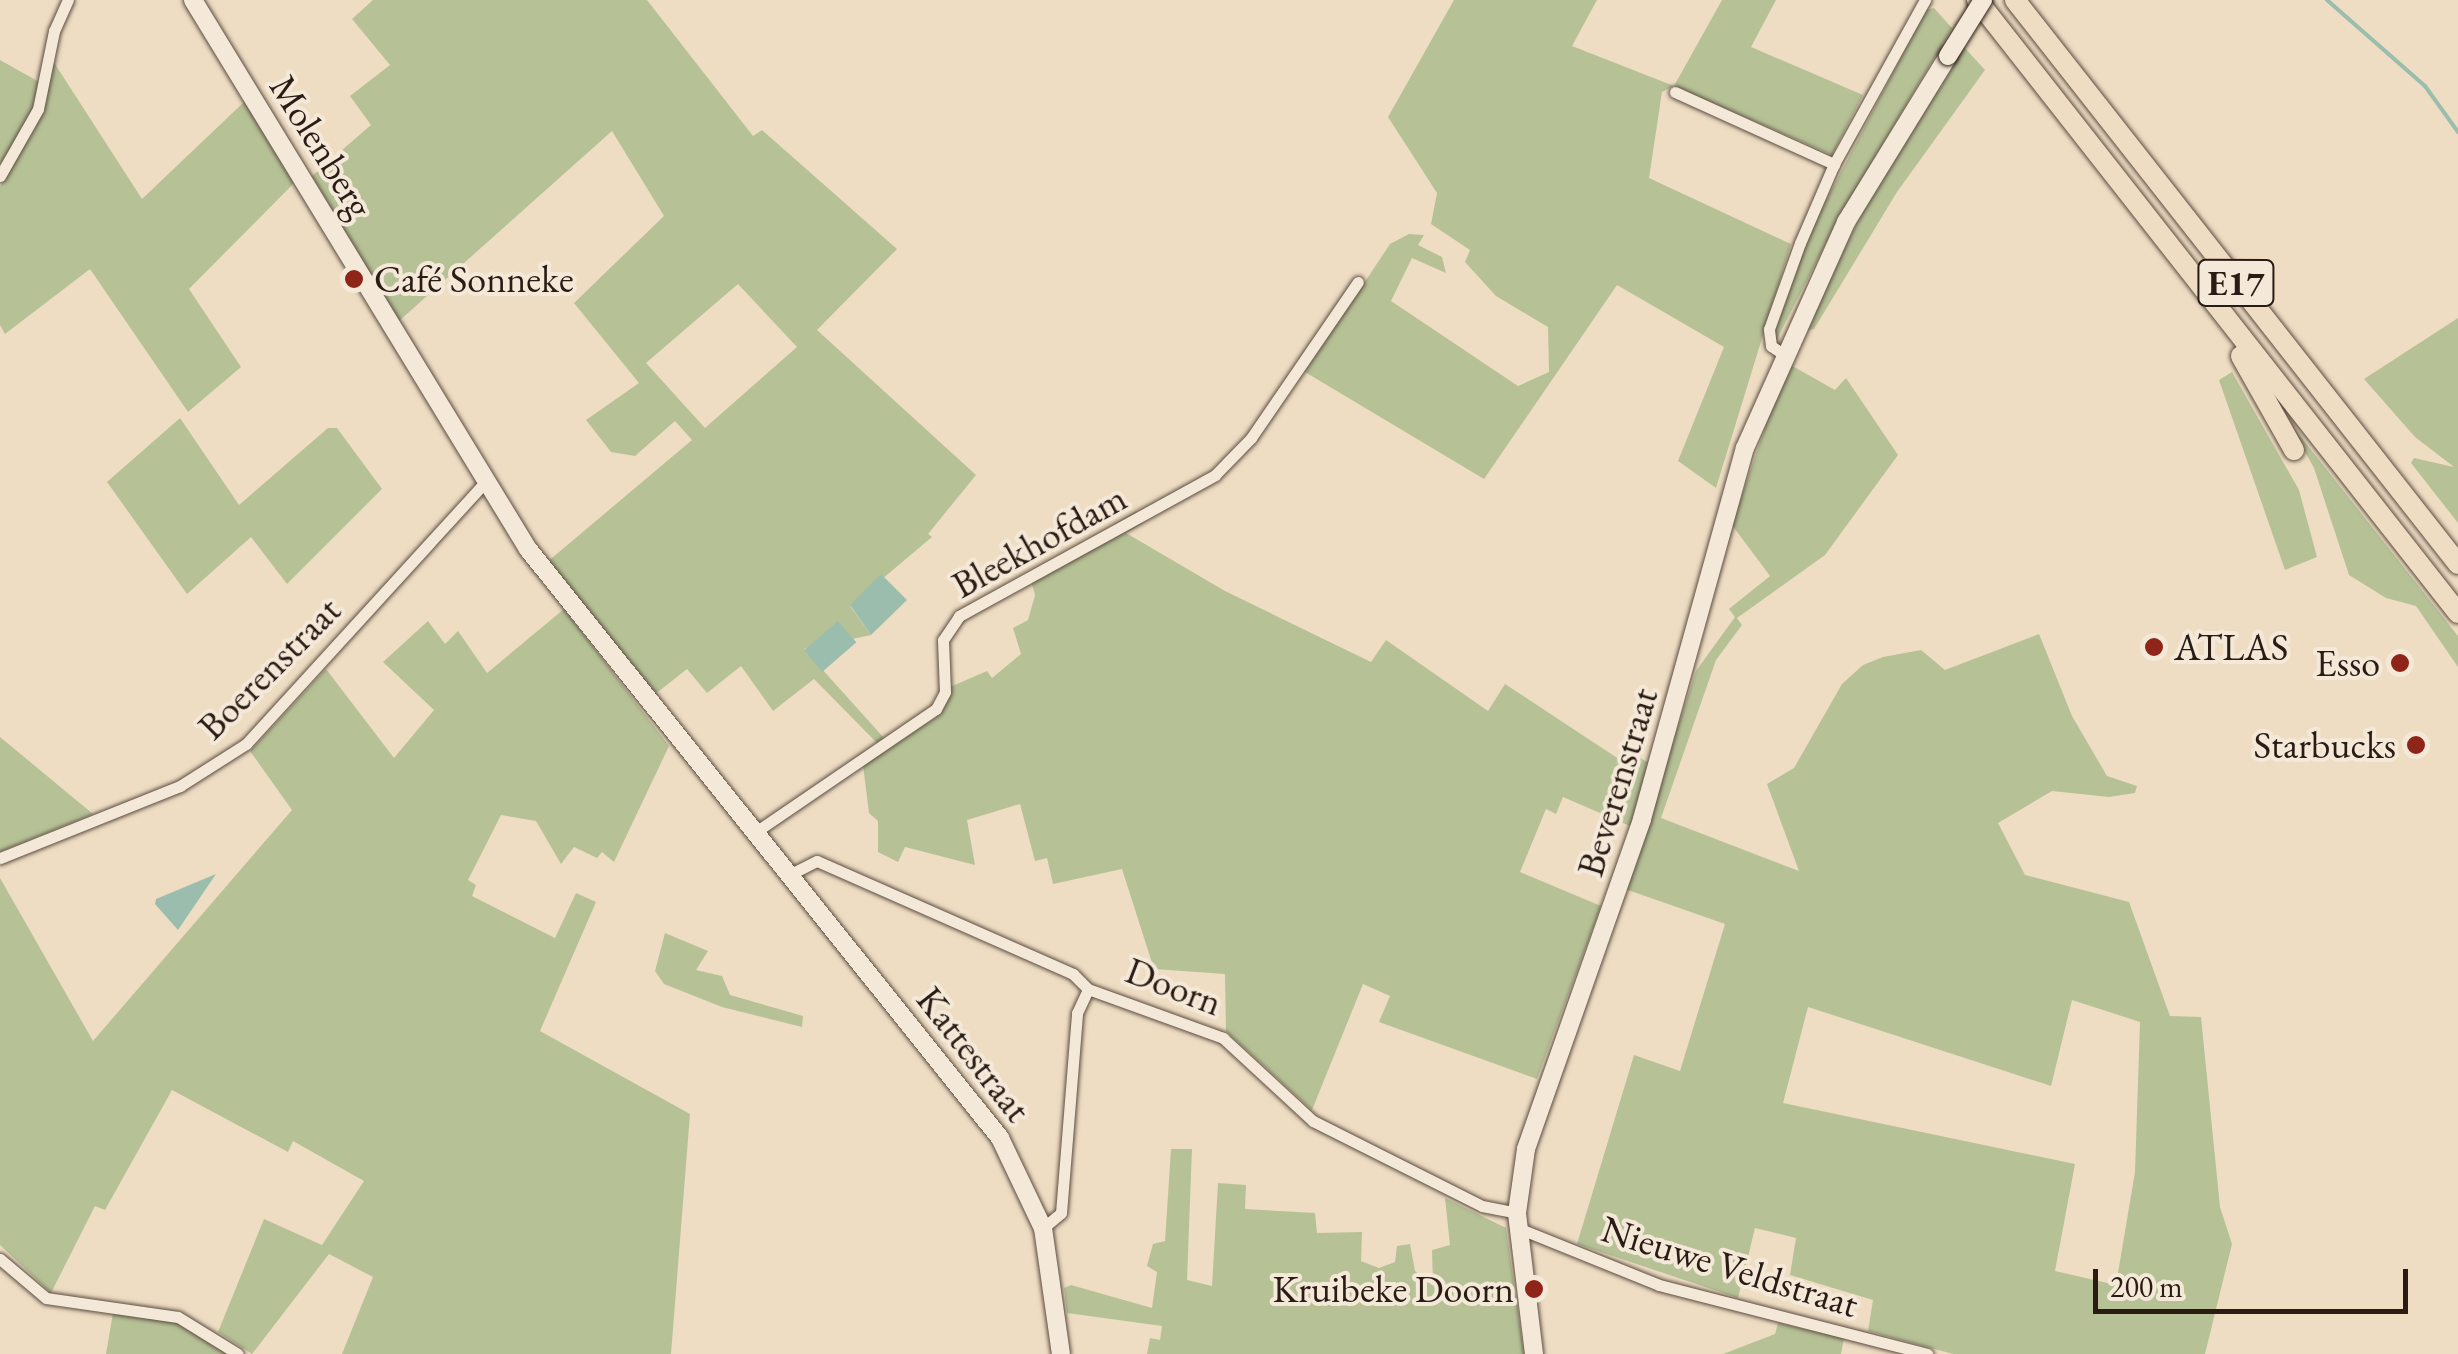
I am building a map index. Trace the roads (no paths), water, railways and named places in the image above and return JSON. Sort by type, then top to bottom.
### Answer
[{"type":"highway","name":"E17","points":[[1980,0],[2220,314],[2458,613]]},
{"type":"highway","name":"E17","points":[[2015,0],[2458,564]]},
{"type":"highway","points":[[2220,314],[2294,450]]},
{"type":"highway","points":[[2367,451],[2458,540]]},
{"type":"street","points":[[0,176],[38,110],[54,30],[68,0]]},
{"type":"street","name":"Molenberg","points":[[192,0],[484,483]]},
{"type":"street","points":[[1783,354],[1769,338],[1772,318],[1834,164],[1925,0]]},
{"type":"street","name":"Beverenstraat","points":[[1534,1354],[1518,1221],[1526,1149],[1642,819],[1729,500],[1783,354],[1846,222],[1980,0]]},
{"type":"street","points":[[1676,92],[1834,164]]},
{"type":"street","name":"Bleekhofdam","points":[[754,833],[936,709],[945,692],[943,640],[959,616],[1214,475],[1260,426],[1358,282]]},
{"type":"street","points":[[484,483],[528,549],[754,833]]},
{"type":"street","name":"Boerenstraat","points":[[0,858],[180,786],[246,744],[484,483]]},
{"type":"street","name":"Kattestraat","points":[[754,833],[994,1129],[1043,1228],[1062,1354]]},
{"type":"street","name":"Doorn","points":[[789,875],[817,861],[1073,974],[1088,989],[1223,1038],[1313,1121],[1518,1221]]},
{"type":"street","points":[[1043,1228],[1060,1213],[1078,1013],[1088,989]]},
{"type":"street","name":"Nieuwe Veldstraat","points":[[1518,1221],[1659,1285],[1927,1354]]},
{"type":"street","points":[[0,1259],[46,1298],[178,1316],[238,1354]]},
{"type":"waterway","points":[[2327,0],[2425,86],[2458,132]]},
{"type":"place","name":"Café Sonneke","points":[[354,279]]},
{"type":"place","name":"ATLAS","points":[[2154,647]]},
{"type":"place","name":"Esso","points":[[2400,663]]},
{"type":"place","name":"Starbucks","points":[[2416,745]]},
{"type":"place","name":"Kruibeke Doorn","points":[[1534,1289]]}]
